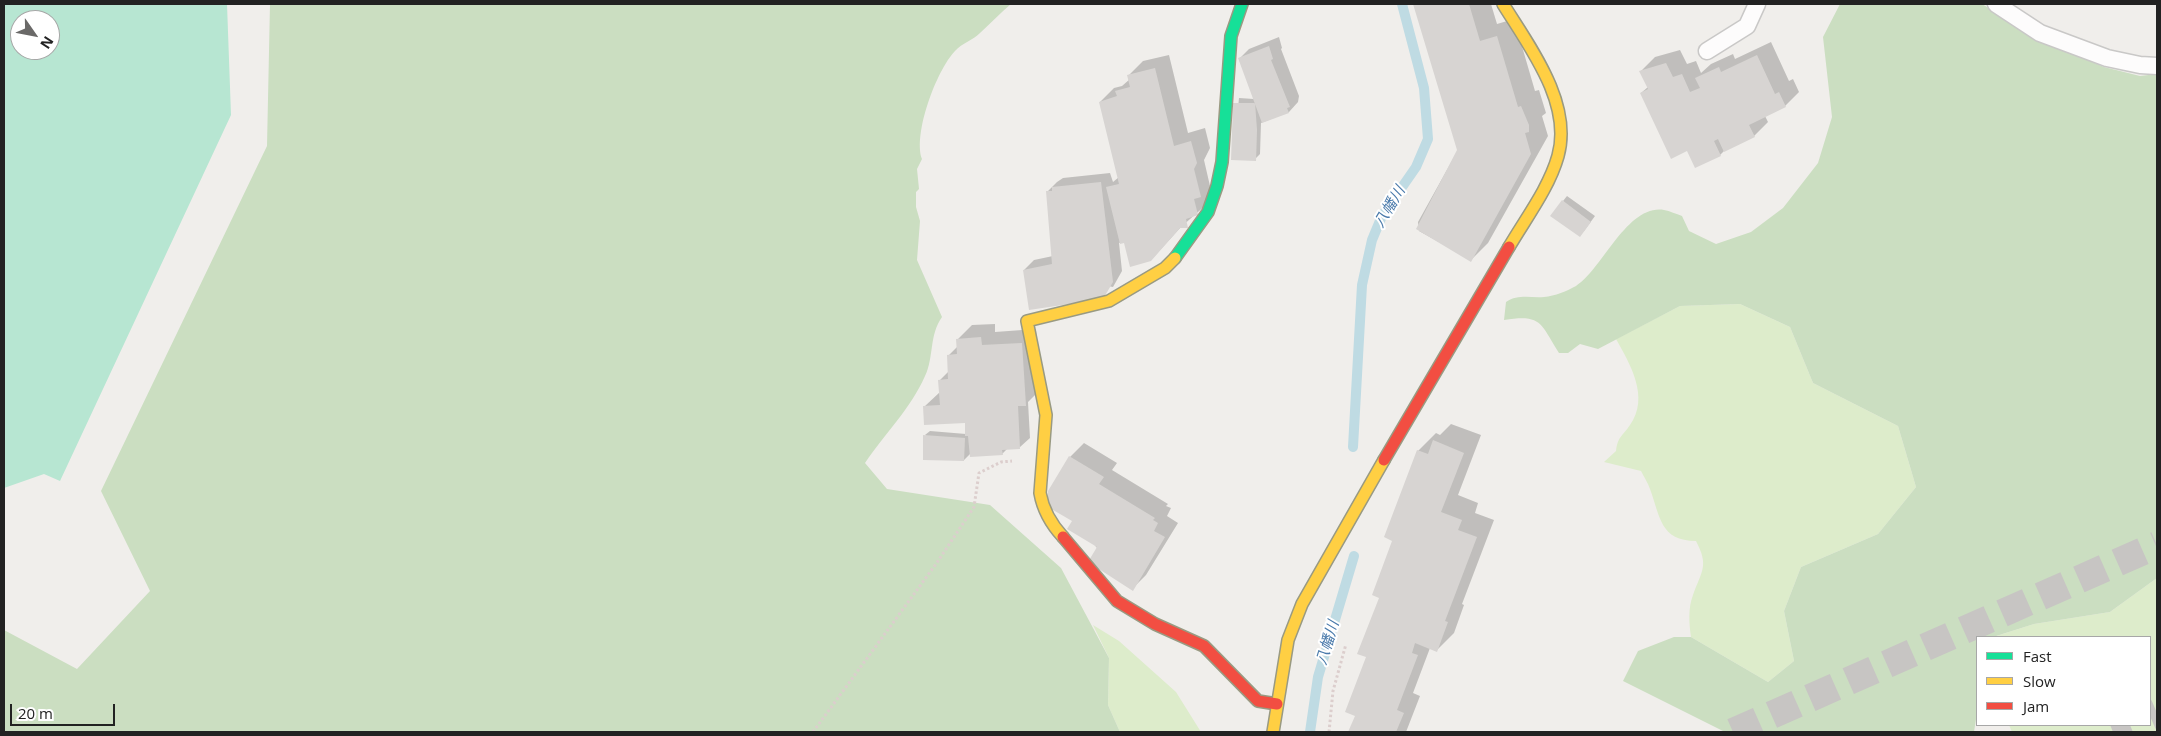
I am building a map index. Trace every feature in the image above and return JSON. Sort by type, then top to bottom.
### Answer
[{"type":"street","points":[[1242,4],[1231,36],[1222,162],[1217,186],[1208,212],[1192,237],[1165,268],[1109,300],[1027,321],[1046,415],[1040,493],[1047,516],[1117,601],[1156,624],[1204,646],[1258,701],[1277,704]]},
{"type":"street","points":[[1273,732],[1288,640],[1302,604],[1346,525],[1535,203],[1550,176],[1560,148],[1559,119],[1551,90],[1539,63],[1503,4]]},
{"type":"lane","points":[[1707,51],[1747,26],[1757,4]]},
{"type":"lane","points":[[1996,4],[2040,33],[2107,58],[2140,65],[2157,66]]},
{"type":"path","points":[[813,732],[936,564],[974,508],[979,473],[1001,462],[1042,461]]},
{"type":"path","points":[[1328,732],[1333,691],[1346,644]]},
{"type":"green space","points":[[4,4],[227,4],[231,115],[60,481],[44,474],[4,488]]},
{"type":"green space","points":[[270,4],[1011,4],[977,35],[955,51],[941,73],[928,103],[921,134],[920,148],[922,159],[917,169],[919,189],[916,192],[916,207],[920,221],[917,260],[942,317],[935,331],[928,369],[919,388],[865,463],[887,489],[990,505],[1061,568],[1109,658],[1108,705],[1120,732],[4,732],[4,630],[77,669],[150,591],[101,491],[267,146]]},
{"type":"green space","points":[[1840,4],[1982,4],[2039,39],[2104,67],[2140,76],[2157,74],[2157,578],[2110,612],[2034,624],[1996,636],[1976,636],[1976,719],[1974,732],[1725,732],[1623,681],[1638,651],[1674,637],[1691,637],[1768,682],[1794,661],[1784,611],[1801,567],[1878,534],[1916,487],[1898,426],[1813,383],[1790,327],[1740,304],[1680,306],[1598,349],[1580,344],[1568,353],[1559,353],[1539,323],[1526,318],[1504,320],[1506,302],[1520,297],[1548,296],[1561,293],[1576,286],[1596,267],[1627,227],[1638,217],[1651,211],[1664,210],[1682,216],[1689,231],[1716,244],[1751,232],[1783,208],[1818,163],[1832,117],[1823,37]]},
{"type":"green space","points":[[1740,304],[1790,327],[1813,383],[1898,426],[1916,487],[1878,534],[1801,567],[1784,611],[1794,661],[1768,682],[1691,637],[1690,605],[1703,568],[1700,549],[1696,541],[1684,540],[1668,532],[1659,517],[1649,487],[1641,471],[1604,462],[1616,451],[1619,439],[1636,414],[1638,403],[1636,381],[1616,339],[1680,306]]},
{"type":"green space","points":[[2157,578],[2157,732],[2012,732],[2009,726],[2151,726],[2151,636],[1996,636],[2034,624],[2110,612]]},
{"type":"green space","points":[[1093,625],[1119,641],[1176,692],[1201,732],[1120,732],[1108,705],[1109,658]]},
{"type":"building","points":[[1413,4],[1469,4],[1480,41],[1497,36],[1518,107],[1521,106],[1529,125],[1529,132],[1525,133],[1531,154],[1471,262],[1416,229],[1457,150]]},
{"type":"building","points":[[1269,46],[1273,59],[1271,60],[1290,107],[1287,108],[1289,113],[1262,123],[1238,58]]},
{"type":"building","points":[[1757,55],[1775,94],[1779,92],[1786,107],[1749,125],[1755,137],[1724,152],[1718,139],[1714,141],[1721,156],[1695,168],[1687,151],[1671,159],[1640,93],[1648,89],[1639,71],[1666,63],[1673,77],[1682,74],[1690,92],[1700,88],[1695,78],[1719,67],[1721,72]]},
{"type":"building","points":[[1155,68],[1174,146],[1191,141],[1197,163],[1194,169],[1201,197],[1194,199],[1198,215],[1186,219],[1188,228],[1180,228],[1151,261],[1130,267],[1124,243],[1120,244],[1106,187],[1119,184],[1099,102],[1117,96],[1115,91],[1130,87],[1127,75]]},
{"type":"building","points":[[1233,103],[1255,103],[1257,130],[1256,161],[1231,160]]},
{"type":"building","points":[[1101,182],[1113,282],[1103,299],[1029,310],[1023,270],[1052,264],[1046,191],[1052,191],[1052,187]]},
{"type":"building","points":[[1562,200],[1591,222],[1580,237],[1550,216]]},
{"type":"building","points":[[981,337],[982,345],[1022,343],[1026,406],[1018,406],[1020,449],[1002,450],[1003,455],[970,457],[968,436],[965,436],[965,423],[924,425],[923,406],[940,405],[938,380],[948,379],[947,355],[957,354],[956,339]]},
{"type":"building","points":[[923,435],[965,438],[964,461],[923,460]]},
{"type":"building","points":[[1433,440],[1464,453],[1441,512],[1462,520],[1458,530],[1477,537],[1445,621],[1448,622],[1437,652],[1415,643],[1412,653],[1418,655],[1397,710],[1404,713],[1396,732],[1348,732],[1355,716],[1345,712],[1366,657],[1357,654],[1379,598],[1372,595],[1392,541],[1384,537],[1417,450],[1428,454]]},
{"type":"building","points":[[1069,456],[1104,477],[1099,484],[1155,518],[1153,520],[1158,523],[1154,531],[1165,537],[1133,591],[1088,562],[1097,547],[1067,529],[1072,521],[1048,507],[1048,491]]},
{"type":"waterway","name":"八幡川","points":[[1353,447],[1362,285],[1372,240],[1382,216],[1416,167],[1428,139],[1424,88],[1402,4]]},
{"type":"waterway","name":"八幡川","points":[[1310,732],[1318,677],[1354,556]]},
{"type":"tunnel","points":[[1733,732],[2157,545]]},
{"type":"tunnel","points":[[2151,716],[2157,713]]},
{"type":"tunnel","points":[[2113,732],[2128,726]]},
{"type":"traffic: fast","points":[[1175,258],[1208,212],[1217,186],[1222,162],[1231,36],[1242,4]]},
{"type":"traffic: slow","points":[[1503,4],[1546,76],[1554,96],[1561,136],[1558,156],[1549,180],[1509,247]]},
{"type":"traffic: slow","points":[[1063,537],[1048,516],[1040,493],[1046,415],[1027,321],[1109,301],[1165,268],[1175,258]]},
{"type":"traffic: slow","points":[[1273,732],[1288,640],[1302,604],[1384,460]]},
{"type":"traffic: jam","points":[[1384,460],[1509,247]]},
{"type":"traffic: jam","points":[[1063,537],[1117,601],[1155,624],[1204,646],[1258,701],[1277,704]]}]
